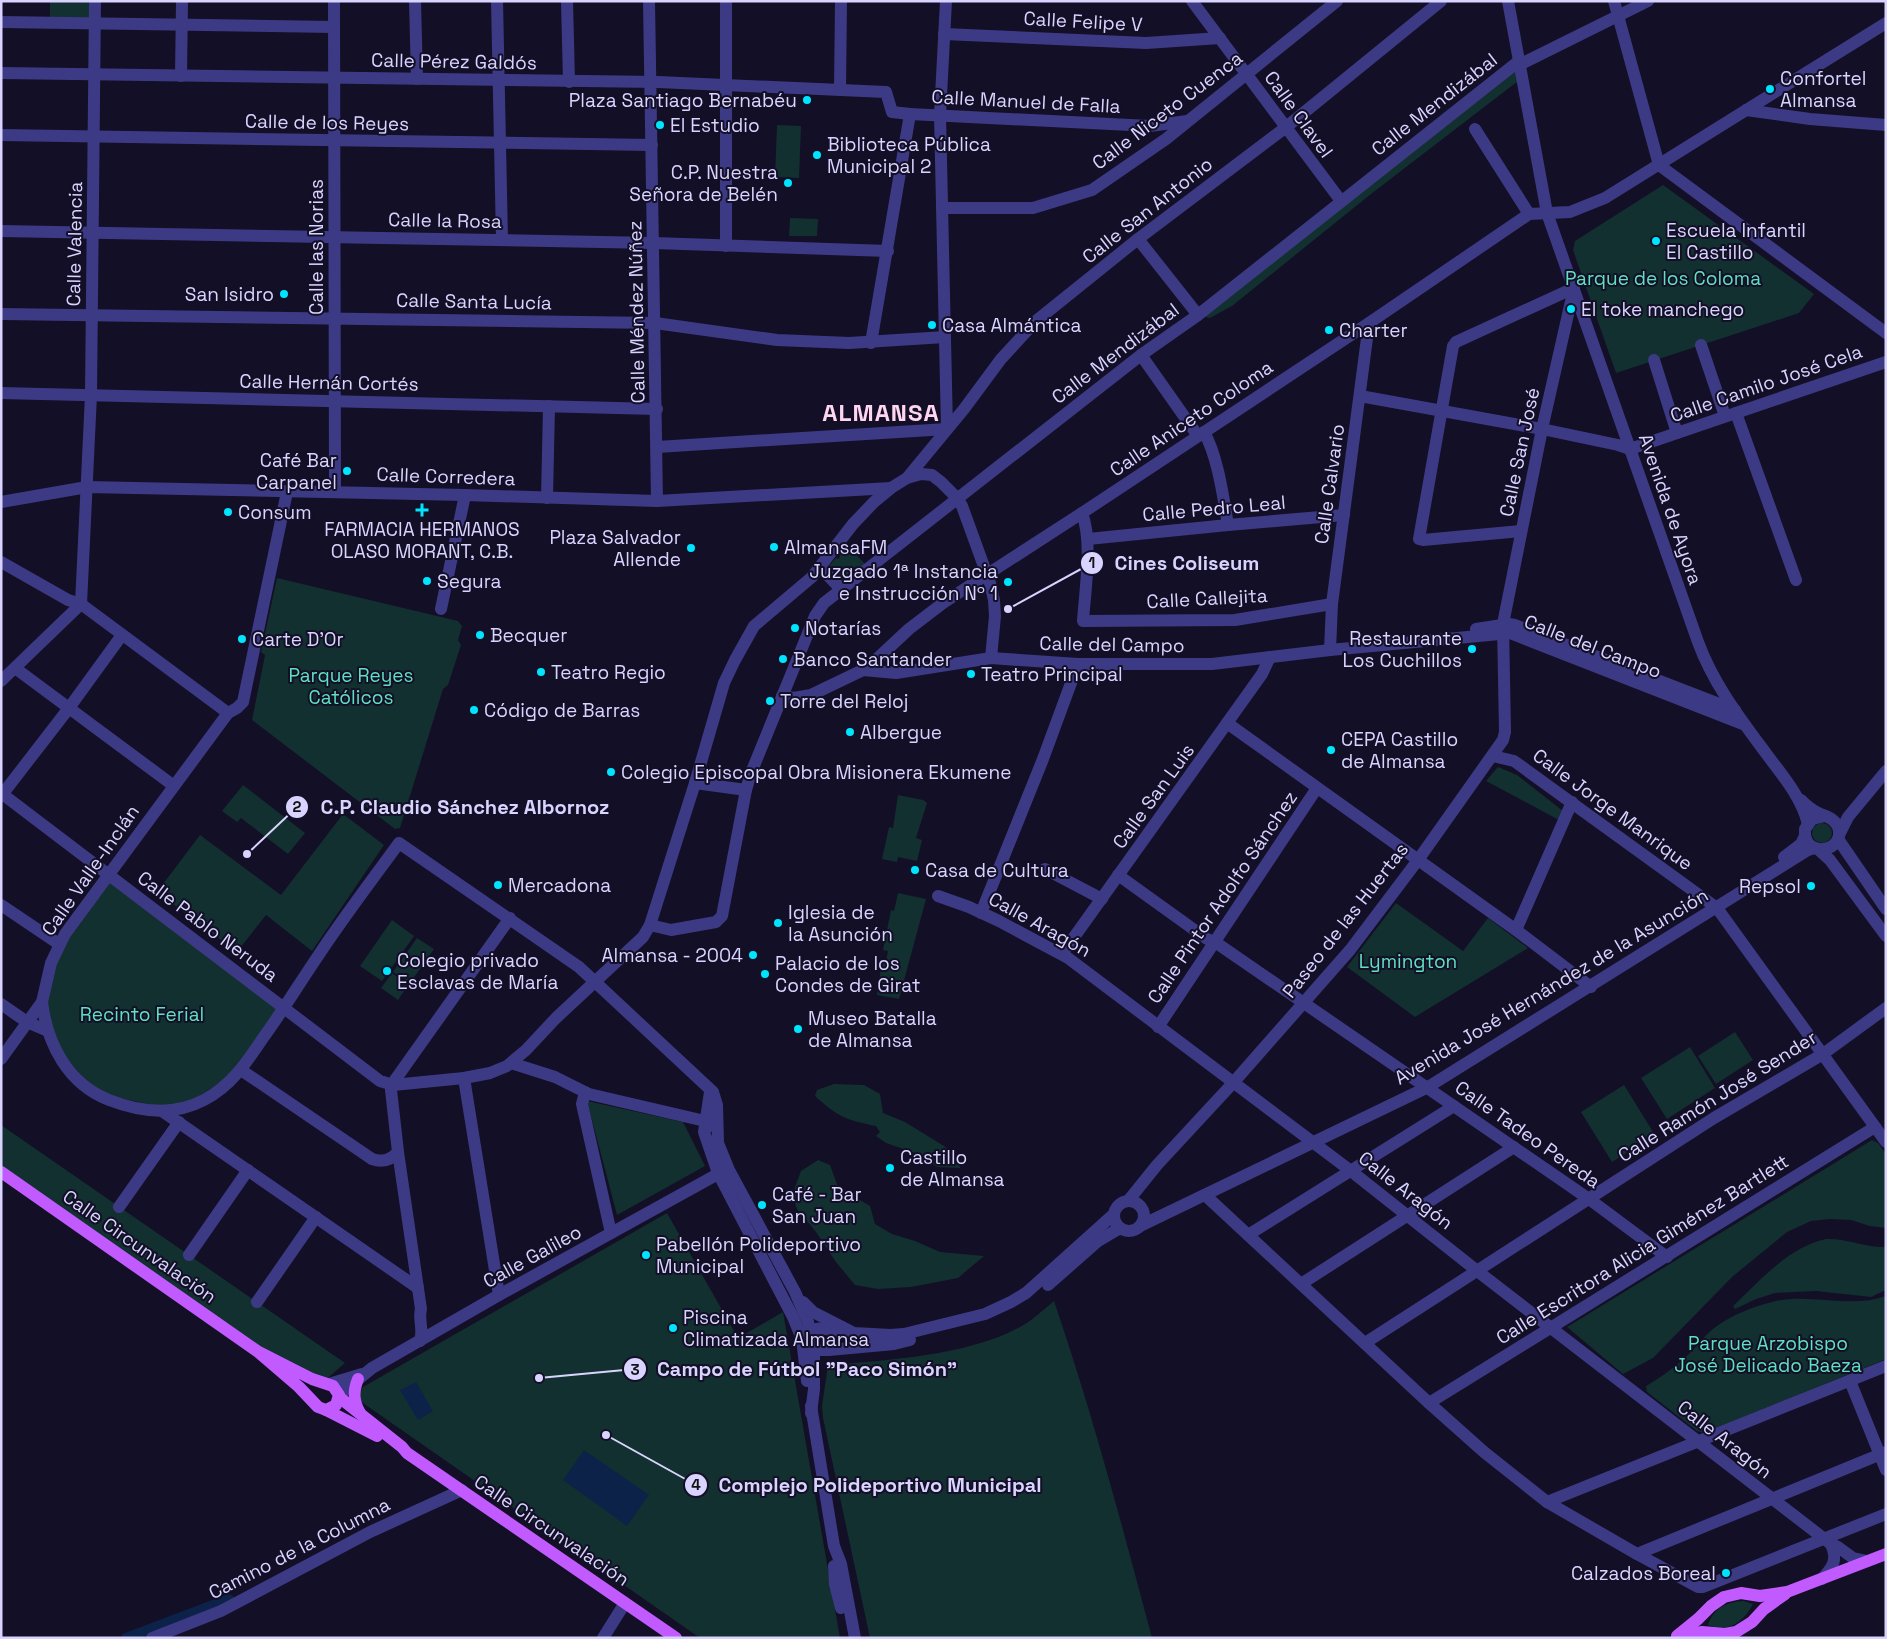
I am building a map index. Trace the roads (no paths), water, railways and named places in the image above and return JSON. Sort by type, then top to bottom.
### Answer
[{"type":"main road","name":"Calle Circunvalación","points":[[1,1172],[258,1350]]},
{"type":"main road","points":[[258,1350],[336,1388],[339,1396],[336,1405],[321,1408]]},
{"type":"main road","points":[[258,1350],[321,1408]]},
{"type":"main road","points":[[361,1376],[355,1386],[354,1398],[361,1415]]},
{"type":"main road","points":[[321,1408],[313,1400],[315,1391],[319,1386],[327,1384]]},
{"type":"main road","name":"Calle Circunvalación","points":[[339,1396],[407,1453],[676,1638]]},
{"type":"main road","name":"Calle Circunvalación","points":[[321,1408],[365,1429],[407,1453]]},
{"type":"main road","points":[[1674,1637],[1724,1597],[1741,1593],[1760,1596],[1787,1592],[1886,1554]]},
{"type":"main road","points":[[1674,1637],[1702,1632],[1725,1634],[1736,1632],[1752,1622],[1764,1609],[1787,1592]]},
{"type":"main road","points":[[1760,1596],[1764,1609]]},
{"type":"main road","points":[[1698,1619],[1702,1632]]},
{"type":"street","name":"Calle Valencia","points":[[81,604],[91,394],[95,1]]},
{"type":"street","points":[[181,76],[182,1]]},
{"type":"street","name":"Calle las Norias","points":[[334,1],[335,492]]},
{"type":"street","points":[[416,1],[417,79]]},
{"type":"street","points":[[498,1],[502,240]]},
{"type":"street","points":[[567,1],[569,82]]},
{"type":"street","name":"Calle Méndez Núñez","points":[[649,1],[657,501]]},
{"type":"street","points":[[726,1],[726,246]]},
{"type":"street","points":[[840,90],[841,1]]},
{"type":"street","points":[[657,447],[948,429],[940,115],[946,1]]},
{"type":"street","name":"Calle Clavel","points":[[1192,1],[1341,201]]},
{"type":"street","name":"Calle Niceto Cuenca","points":[[942,208],[1033,208],[1098,187],[1152,150],[1337,1]]},
{"type":"street","name":"Calle San Antonio","points":[[907,478],[948,429],[1001,359],[1025,332],[1138,239],[1285,128],[1441,1]]},
{"type":"street","name":"Avenida de Ayora","points":[[1508,1],[1547,213],[1698,642],[1712,676],[1734,710],[1799,798],[1814,811],[1828,817]]},
{"type":"street","points":[[1614,1],[1659,165],[1886,333]]},
{"type":"street","name":"Calle Mendizábal","points":[[650,925],[671,930],[716,922],[722,916],[746,790],[754,764],[815,616],[824,604],[957,498],[1141,355],[1198,315],[1519,63],[1648,1]]},
{"type":"street","points":[[1,22],[334,27]]},
{"type":"street","points":[[1475,129],[1529,214],[1570,212],[1618,191],[1886,23]]},
{"type":"street","name":"Calle Felipe V","points":[[944,34],[1146,43],[1220,38]]},
{"type":"street","name":"Calle Pérez Galdós","points":[[1,73],[650,83],[886,92],[892,112]]},
{"type":"street","points":[[1746,110],[1810,119],[1886,125]]},
{"type":"street","name":"Calle Manuel de Falla","points":[[892,112],[1150,126],[1187,121]]},
{"type":"street","points":[[871,343],[910,114]]},
{"type":"street","name":"Calle de los Reyes","points":[[1,135],[652,145]]},
{"type":"street","name":"Calle Aniceto Coloma","points":[[782,696],[794,698],[811,695],[863,670],[927,614],[1369,323],[1529,214]]},
{"type":"street","name":"Calle la Rosa","points":[[1,231],[654,243],[888,251]]},
{"type":"street","points":[[1138,239],[1198,315]]},
{"type":"street","points":[[1522,531],[1421,540],[1418,536],[1454,344],[1574,288]]},
{"type":"street","name":"Calle San José","points":[[1503,629],[1542,429],[1574,288]]},
{"type":"street","name":"Calle Santa Lucía","points":[[1,314],[655,323],[777,340],[871,343],[945,337]]},
{"type":"street","name":"Calle Calvario","points":[[1330,650],[1332,604],[1369,323]]},
{"type":"street","points":[[1702,345],[1796,580]]},
{"type":"street","points":[[1141,355],[1209,443],[1219,478],[1228,525]]},
{"type":"street","points":[[1654,360],[1677,433]]},
{"type":"street","name":"Calle Camilo José Cela","points":[[1630,450],[1886,362]]},
{"type":"street","name":"Calle Hernán Cortés","points":[[1,393],[657,409]]},
{"type":"street","points":[[1360,396],[1618,444],[1630,450]]},
{"type":"street","points":[[547,498],[549,406]]},
{"type":"street","points":[[393,1085],[464,1078],[490,1073],[511,1063],[595,981],[636,945],[647,932],[650,925],[695,783],[724,683],[745,640],[754,626],[821,568],[853,524],[874,502],[907,478],[921,474],[932,475],[957,498],[962,506],[994,600],[995,616],[992,658]]},
{"type":"street","name":"Calle Corredera","points":[[1,502],[87,487],[657,501],[891,488]]},
{"type":"street","name":"Calle Valle-Inclán","points":[[1,1059],[42,1002],[51,963],[59,944],[108,873],[228,712],[237,708],[243,702],[287,492]]},
{"type":"street","points":[[441,609],[465,495]]},
{"type":"street","points":[[1082,513],[1086,524],[1088,540]]},
{"type":"street","name":"Calle Pedro Leal","points":[[1088,540],[1344,515]]},
{"type":"street","name":"Calle Callejita","points":[[1088,540],[1084,621],[1235,620],[1332,604]]},
{"type":"street","points":[[1,562],[68,600],[81,604],[228,712]]},
{"type":"street","points":[[821,568],[841,589]]},
{"type":"street","points":[[1,681],[81,604]]},
{"type":"street","name":"Calle del Campo","points":[[863,670],[896,673],[992,658],[1078,664],[1212,664],[1503,629],[1515,625],[1734,710]]},
{"type":"street","name":"Calle del Campo","points":[[1503,629],[1745,725]]},
{"type":"street","name":"Paseo de las Huertas","points":[[1128,1200],[1157,1165],[1233,1083],[1350,950],[1493,756],[1503,740],[1504,732],[1503,629]]},
{"type":"street","points":[[2,794],[69,708],[122,635]]},
{"type":"street","name":"Calle San Luis","points":[[1062,954],[1228,723],[1262,674],[1270,657]]},
{"type":"street","points":[[981,913],[1043,759],[1078,664]]},
{"type":"street","points":[[16,668],[174,786]]},
{"type":"street","points":[[1694,695],[1706,690],[1710,686],[1712,676]]},
{"type":"street","points":[[1228,723],[1588,984]]},
{"type":"street","points":[[1504,732],[1514,761]]},
{"type":"street","name":"Calle Jorge Manrique","points":[[1493,756],[1514,761],[1714,906],[1886,1142]]},
{"type":"street","points":[[1817,849],[1830,847],[1856,806],[1886,771]]},
{"type":"street","points":[[695,783],[746,790]]},
{"type":"street","name":"Calle Pintor Adolfo Sánchez","points":[[1158,1027],[1316,788]]},
{"type":"street","name":"Calle Pablo Neruda","points":[[2,794],[380,1081],[393,1085]]},
{"type":"street","name":"Avenida de Ayora","points":[[1799,798],[1806,830]]},
{"type":"street","points":[[1516,930],[1572,802]]},
{"type":"street","points":[[1856,806],[1846,814],[1815,817],[1806,830],[1808,842],[1830,860],[1886,936]]},
{"type":"street","points":[[1828,817],[1838,826],[1838,837],[1886,909]]},
{"type":"street","name":"Avenida José Hernández de la Asunción","points":[[1714,906],[1793,851],[1801,844],[1806,830]]},
{"type":"street","points":[[42,1002],[51,1040],[65,1066],[86,1087],[106,1099],[142,1109],[162,1111],[185,1108],[204,1100],[220,1090],[241,1070],[318,956],[399,843],[579,967],[710,1089],[715,1096],[717,1105],[718,1143],[723,1171],[795,1292],[806,1315],[814,1389]]},
{"type":"street","name":"Avenida José Hernández de la Asunción","points":[[1142,1221],[1424,1085],[1714,906],[1808,850],[1817,849]]},
{"type":"street","points":[[1045,869],[1102,899]]},
{"type":"street","name":"Calle Tadeo Pereda","points":[[1118,875],[1207,938],[1305,1002],[1667,1256]]},
{"type":"street","name":"Calle Aragón","points":[[938,896],[981,913],[1062,954],[1351,1171],[1549,1327],[1828,1542],[1853,1558],[1867,1562]]},
{"type":"street","points":[[1,905],[59,944]]},
{"type":"street","points":[[420,1341],[422,1333],[421,1308],[398,1152],[391,1090],[510,918]]},
{"type":"street","points":[[1,1004],[27,1022],[48,1031]]},
{"type":"street","name":"Calle Ramón José Sender","points":[[1365,1343],[1714,1118],[1823,1054],[1886,1008]]},
{"type":"street","points":[[511,1063],[555,1077],[585,1092],[705,1122],[711,1127],[718,1143]]},
{"type":"street","points":[[241,1070],[372,1159],[388,1160],[398,1152]]},
{"type":"street","points":[[464,1078],[500,1295]]},
{"type":"street","points":[[710,1089],[705,1122],[706,1137],[793,1317],[810,1339],[829,1350],[894,1344],[991,1319],[1003,1314],[1029,1300],[1098,1241],[1120,1228]]},
{"type":"street","points":[[585,1092],[582,1104],[611,1233]]},
{"type":"street","points":[[1248,1235],[1454,1106]]},
{"type":"street","points":[[162,1111],[418,1288]]},
{"type":"street","points":[[119,1207],[179,1122]]},
{"type":"street","name":"Calle Escritora Alicia Giménez Bartlett","points":[[1429,1403],[1875,1127]]},
{"type":"street","name":"Avenida José Hernández de la Asunción","points":[[1142,1221],[1205,1195],[1309,1139]]},
{"type":"street","points":[[1301,1284],[1514,1148]]},
{"type":"street","points":[[189,1255],[248,1170]]},
{"type":"street","name":"Calle Galileo","points":[[339,1396],[361,1376],[420,1341],[723,1171]]},
{"type":"street","points":[[1205,1195],[1484,1452],[1547,1502],[1698,1587],[1703,1587],[1828,1542],[1886,1514]]},
{"type":"street","points":[[848,1638],[835,1584],[834,1546],[812,1413],[810,1339],[821,1328],[836,1332],[890,1336],[984,1314],[1003,1306],[1033,1287],[1114,1214],[1118,1205],[1128,1200],[1138,1203],[1144,1212],[1142,1221],[1130,1231],[1120,1228],[1116,1224],[1114,1214]]},
{"type":"street","points":[[257,1302],[316,1217]]},
{"type":"street","points":[[795,1292],[813,1312],[854,1333]]},
{"type":"street","points":[[421,1308],[431,1322],[444,1327]]},
{"type":"street","points":[[812,1413],[818,1370],[829,1350]]},
{"type":"street","points":[[1547,1502],[1886,1366]]},
{"type":"street","name":"Calle Galileo","points":[[327,1384],[361,1376]]},
{"type":"street","points":[[1850,1381],[1882,1453],[1886,1470]]},
{"type":"street","points":[[1637,1554],[1882,1453]]},
{"type":"street","name":"Camino de la Columna","points":[[152,1638],[221,1611],[370,1532],[462,1490]]},
{"type":"street","points":[[1822,1579],[1834,1562],[1834,1552],[1828,1542]]},
{"type":"street","points":[[834,1546],[840,1564],[855,1638]]},
{"type":"street","points":[[603,1638],[626,1603]]},
{"type":"water","points":[[416,1382],[433,1411],[418,1420],[400,1390]]},
{"type":"water","points":[[584,1450],[649,1495],[627,1526],[563,1480]]},
{"type":"waterway","points":[[126,1638],[229,1599]]},
{"type":"place","name":"Confortel Almansa","points":[[1770,89]]},
{"type":"place","name":"Plaza Santiago Bernabéu","points":[[807,100]]},
{"type":"place","name":"El Estudio","points":[[660,125]]},
{"type":"place","name":"Biblioteca Pública Municipal 2","points":[[817,155]]},
{"type":"place","name":"C.P. Nuestra Señora de Belén","points":[[788,183]]},
{"type":"place","name":"Escuela Infantil El Castillo","points":[[1656,241]]},
{"type":"place","name":"San Isidro","points":[[284,294]]},
{"type":"place","name":"El toke manchego","points":[[1571,309]]},
{"type":"place","name":"Casa Almántica","points":[[932,325]]},
{"type":"place","name":"Charter","points":[[1329,330]]},
{"type":"place","name":"Café Bar Carpanel","points":[[347,471]]},
{"type":"place","name":"FARMACIA HERMANOS OLASO MORANT, C.B.","points":[[422,510]]},
{"type":"place","name":"Consum","points":[[228,512]]},
{"type":"place","name":"AlmansaFM","points":[[774,547]]},
{"type":"place","name":"Plaza Salvador Allende","points":[[691,548]]},
{"type":"place","name":"Segura","points":[[427,581]]},
{"type":"place","name":"Juzgado 1ª Instancia e Instrucción Nº 1","points":[[1008,582]]},
{"type":"place","name":"Cines Coliseum","points":[[1008,609]]},
{"type":"place","name":"Notarías","points":[[795,628]]},
{"type":"place","name":"Becquer","points":[[480,635]]},
{"type":"place","name":"Carte D'Or","points":[[242,639]]},
{"type":"place","name":"Restaurante Los Cuchillos","points":[[1472,649]]},
{"type":"place","name":"Banco Santander","points":[[783,659]]},
{"type":"place","name":"Teatro Regio","points":[[541,672]]},
{"type":"place","name":"Teatro Principal","points":[[971,674]]},
{"type":"place","name":"Torre del Reloj","points":[[770,701]]},
{"type":"place","name":"Código de Barras","points":[[474,710]]},
{"type":"place","name":"Albergue","points":[[850,732]]},
{"type":"place","name":"CEPA Castillo de Almansa","points":[[1331,750]]},
{"type":"place","name":"Colegio Episcopal Obra Misionera Ekumene","points":[[611,772]]},
{"type":"place","name":"C.P. Claudio Sánchez Albornoz","points":[[247,854]]},
{"type":"place","name":"Casa de Cultura","points":[[915,870]]},
{"type":"place","name":"Mercadona","points":[[498,885]]},
{"type":"place","name":"Repsol","points":[[1811,886]]},
{"type":"place","name":"Iglesia de la Asunción","points":[[778,923]]},
{"type":"place","name":"Almansa - 2004","points":[[753,955]]},
{"type":"place","name":"Colegio privado Esclavas de María","points":[[387,971]]},
{"type":"place","name":"Palacio de los Condes de Girat","points":[[765,974]]},
{"type":"place","name":"Museo Batalla de Almansa","points":[[798,1029]]},
{"type":"place","name":"Castillo de Almansa","points":[[890,1168]]},
{"type":"place","name":"Café - Bar San Juan","points":[[762,1205]]},
{"type":"place","name":"Pabellón Polideportivo Municipal","points":[[646,1255]]},
{"type":"place","name":"Piscina Climatizada Almansa","points":[[673,1328]]},
{"type":"place","name":"Campo de Fútbol \"Paco Simón\"","points":[[539,1378]]},
{"type":"place","name":"Complejo Polideportivo Municipal","points":[[606,1435]]},
{"type":"place","name":"Calzados Boreal","points":[[1726,1573]]},
{"type":"district","name":"ALMANSA","points":[[881,413]]},
{"type":"park label","name":"Parque de los Coloma","points":[[1663,278]]},
{"type":"park label","name":"Parque Reyes Católicos","points":[[351,686]]},
{"type":"park label","name":"Lymington","points":[[1408,961]]},
{"type":"park label","name":"Recinto Ferial","points":[[142,1014]]},
{"type":"park label","name":"Parque Arzobispo José Delicado Baeza","points":[[1768,1354]]}]
